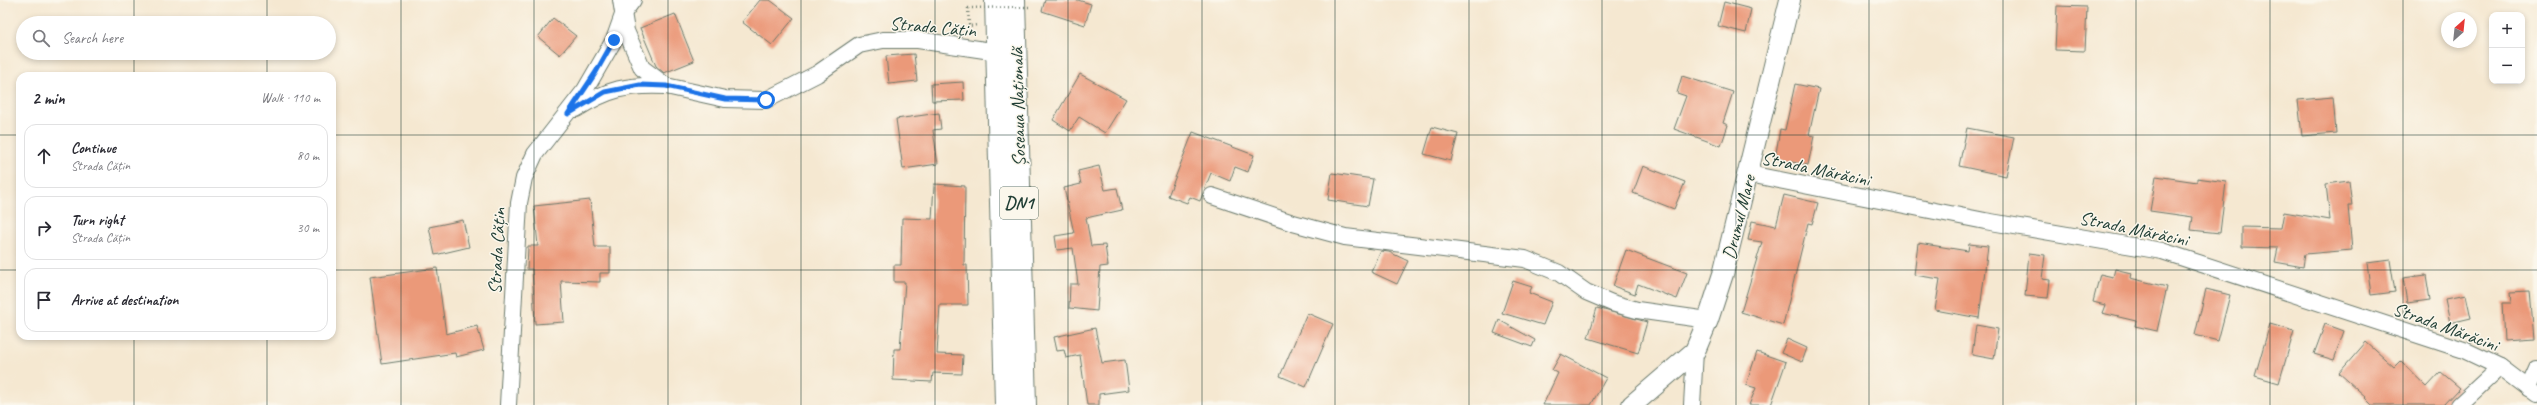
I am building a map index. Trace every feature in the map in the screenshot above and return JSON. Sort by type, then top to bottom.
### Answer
[{"type":"highway","name":"Șoseaua Națională","points":[[986,1],[998,52],[1006,405]]},
{"type":"highway","name":"Șoseaua Națională","points":[[1021,3],[1025,405]]},
{"type":"street","name":"Drumul Mare","points":[[1632,405],[1695,351],[1708,320],[1723,274],[1749,174],[1790,0]]},
{"type":"street","name":"Strada Cățin","points":[[626,4],[626,31],[642,68],[666,86]]},
{"type":"street","name":"Strada Cățin","points":[[508,405],[519,202],[524,178],[535,154],[568,114],[596,72],[614,40],[626,4]]},
{"type":"street","name":"Strada Cățin","points":[[568,114],[605,92],[640,85],[666,86],[725,99],[766,100],[817,74],[859,45],[883,40],[918,40],[998,52]]},
{"type":"street","name":"Strada Mărăcini","points":[[1749,174],[1985,221],[2162,251],[2464,350],[2500,367],[2533,392],[2537,368]]},
{"type":"street","points":[[1212,196],[1293,223],[1345,237],[1525,259],[1559,273],[1586,292],[1612,303],[1637,310],[1708,320]]},
{"type":"street","points":[[1692,405],[1695,351]]},
{"type":"street","name":"Strada Mărăcini","points":[[2459,405],[2500,367]]},
{"type":"path","points":[[976,14],[986,1]]},
{"type":"path","points":[[976,20],[977,26],[969,26],[968,8],[1021,3]]},
{"type":"building","points":[[760,0],[770,0],[794,18],[772,45],[742,22]]},
{"type":"building","points":[[1045,0],[1078,0],[1091,4],[1085,25],[1042,11]]},
{"type":"building","points":[[1724,2],[1751,9],[1746,33],[1718,26]]},
{"type":"building","points":[[2057,6],[2087,7],[2085,51],[2055,50]]},
{"type":"building","points":[[675,14],[694,61],[664,73],[656,66],[640,28]]},
{"type":"building","points":[[553,18],[576,36],[560,55],[538,37]]},
{"type":"building","points":[[914,54],[917,81],[889,84],[886,56]]},
{"type":"building","points":[[1080,74],[1126,99],[1105,133],[1079,117],[1070,131],[1053,120]]},
{"type":"building","points":[[1682,76],[1733,92],[1723,123],[1728,125],[1721,146],[1674,129],[1686,96],[1677,93]]},
{"type":"building","points":[[963,82],[964,100],[932,101],[931,84]]},
{"type":"building","points":[[1795,84],[1819,89],[1809,135],[1814,136],[1808,165],[1775,159],[1780,129],[1785,130]]},
{"type":"building","points":[[2333,97],[2336,133],[2302,136],[2298,100]]},
{"type":"building","points":[[939,113],[941,129],[933,130],[938,164],[903,169],[896,119]]},
{"type":"building","points":[[1432,127],[1458,134],[1451,161],[1424,154]]},
{"type":"building","points":[[1967,128],[2014,137],[2006,176],[1959,166]]},
{"type":"building","points":[[1193,132],[1254,155],[1248,172],[1235,167],[1230,181],[1211,173],[1200,201],[1190,197],[1187,203],[1168,196]]},
{"type":"building","points":[[1099,166],[1105,190],[1117,188],[1122,210],[1086,218],[1091,246],[1105,245],[1108,266],[1100,267],[1097,311],[1069,308],[1070,284],[1078,284],[1073,248],[1057,250],[1055,236],[1074,233],[1064,188],[1081,184],[1078,171]]},
{"type":"building","points":[[1643,166],[1685,182],[1674,209],[1633,193]]},
{"type":"building","points":[[1332,173],[1373,179],[1368,206],[1328,200]]},
{"type":"building","points":[[2156,176],[2197,182],[2197,178],[2226,182],[2220,233],[2191,230],[2193,217],[2150,211]]},
{"type":"building","points":[[2349,181],[2352,206],[2348,206],[2352,250],[2305,254],[2303,267],[2275,262],[2278,248],[2242,247],[2242,227],[2281,228],[2284,212],[2330,220],[2326,184]]},
{"type":"building","points":[[934,184],[965,186],[964,265],[967,265],[968,305],[940,305],[937,354],[963,355],[962,374],[933,373],[932,382],[893,380],[894,349],[900,349],[905,282],[894,282],[894,265],[901,265],[902,218],[932,219]]},
{"type":"building","points":[[1784,195],[1818,203],[1812,224],[1808,223],[1783,325],[1741,312],[1762,242],[1748,240],[1752,221],[1776,226]]},
{"type":"building","points":[[590,200],[595,247],[610,247],[610,273],[600,273],[600,282],[561,281],[564,322],[535,324],[532,269],[527,269],[528,246],[538,246],[534,206]]},
{"type":"building","points":[[463,220],[469,247],[435,255],[429,227]]},
{"type":"building","points":[[1918,243],[1968,251],[1969,244],[1988,246],[1979,318],[1935,310],[1940,279],[1914,275]]},
{"type":"building","points":[[1626,250],[1687,273],[1677,299],[1638,284],[1635,294],[1613,286]]},
{"type":"building","points":[[1381,251],[1389,252],[1408,261],[1397,284],[1371,272]]},
{"type":"building","points":[[2029,253],[2045,255],[2042,279],[2050,280],[2048,298],[2025,296]]},
{"type":"building","points":[[2390,260],[2395,292],[2371,295],[2367,263]]},
{"type":"building","points":[[437,268],[446,334],[477,326],[484,350],[456,357],[455,353],[382,364],[370,277]]},
{"type":"building","points":[[2115,269],[2131,273],[2130,278],[2167,287],[2157,331],[2135,326],[2136,321],[2102,313],[2105,305],[2093,302],[2100,274],[2113,277]]},
{"type":"building","points":[[2426,275],[2430,300],[2407,303],[2403,278]]},
{"type":"building","points":[[1513,281],[1532,287],[1529,293],[1552,302],[1543,325],[1502,313]]},
{"type":"building","points":[[2206,289],[2230,295],[2218,341],[2195,335]]},
{"type":"building","points":[[2530,291],[2534,339],[2504,341],[2502,303],[2511,303],[2510,292]]},
{"type":"building","points":[[2466,295],[2471,318],[2450,323],[2445,299]]},
{"type":"building","points":[[1597,308],[1647,322],[1638,353],[1588,338]]},
{"type":"building","points":[[1307,313],[1333,324],[1306,387],[1280,376]]},
{"type":"building","points":[[1499,320],[1535,340],[1532,347],[1494,333]]},
{"type":"building","points":[[2270,324],[2294,331],[2279,383],[2255,376]]},
{"type":"building","points":[[2325,324],[2344,331],[2334,360],[2314,354]]},
{"type":"building","points":[[1976,325],[1998,329],[1994,359],[1972,355]]},
{"type":"building","points":[[1095,328],[1102,363],[1125,360],[1129,390],[1099,394],[1099,405],[1087,405],[1080,355],[1066,358],[1064,350],[1057,351],[1054,337]]},
{"type":"building","points":[[1787,339],[1807,348],[1802,362],[1781,353]]},
{"type":"building","points":[[2366,342],[2394,367],[2400,361],[2427,387],[2441,372],[2460,388],[2444,405],[2372,405],[2365,398],[2366,397],[2339,373]]},
{"type":"building","points":[[1757,352],[1786,362],[1771,405],[1749,405],[1756,388],[1746,385]]},
{"type":"building","points":[[1561,354],[1606,378],[1591,405],[1543,405],[1558,373],[1552,370]]},
{"type":"route","points":[[614,40],[585,90],[568,114],[605,92],[640,85],[666,86],[688,93],[725,99],[766,100]]}]
